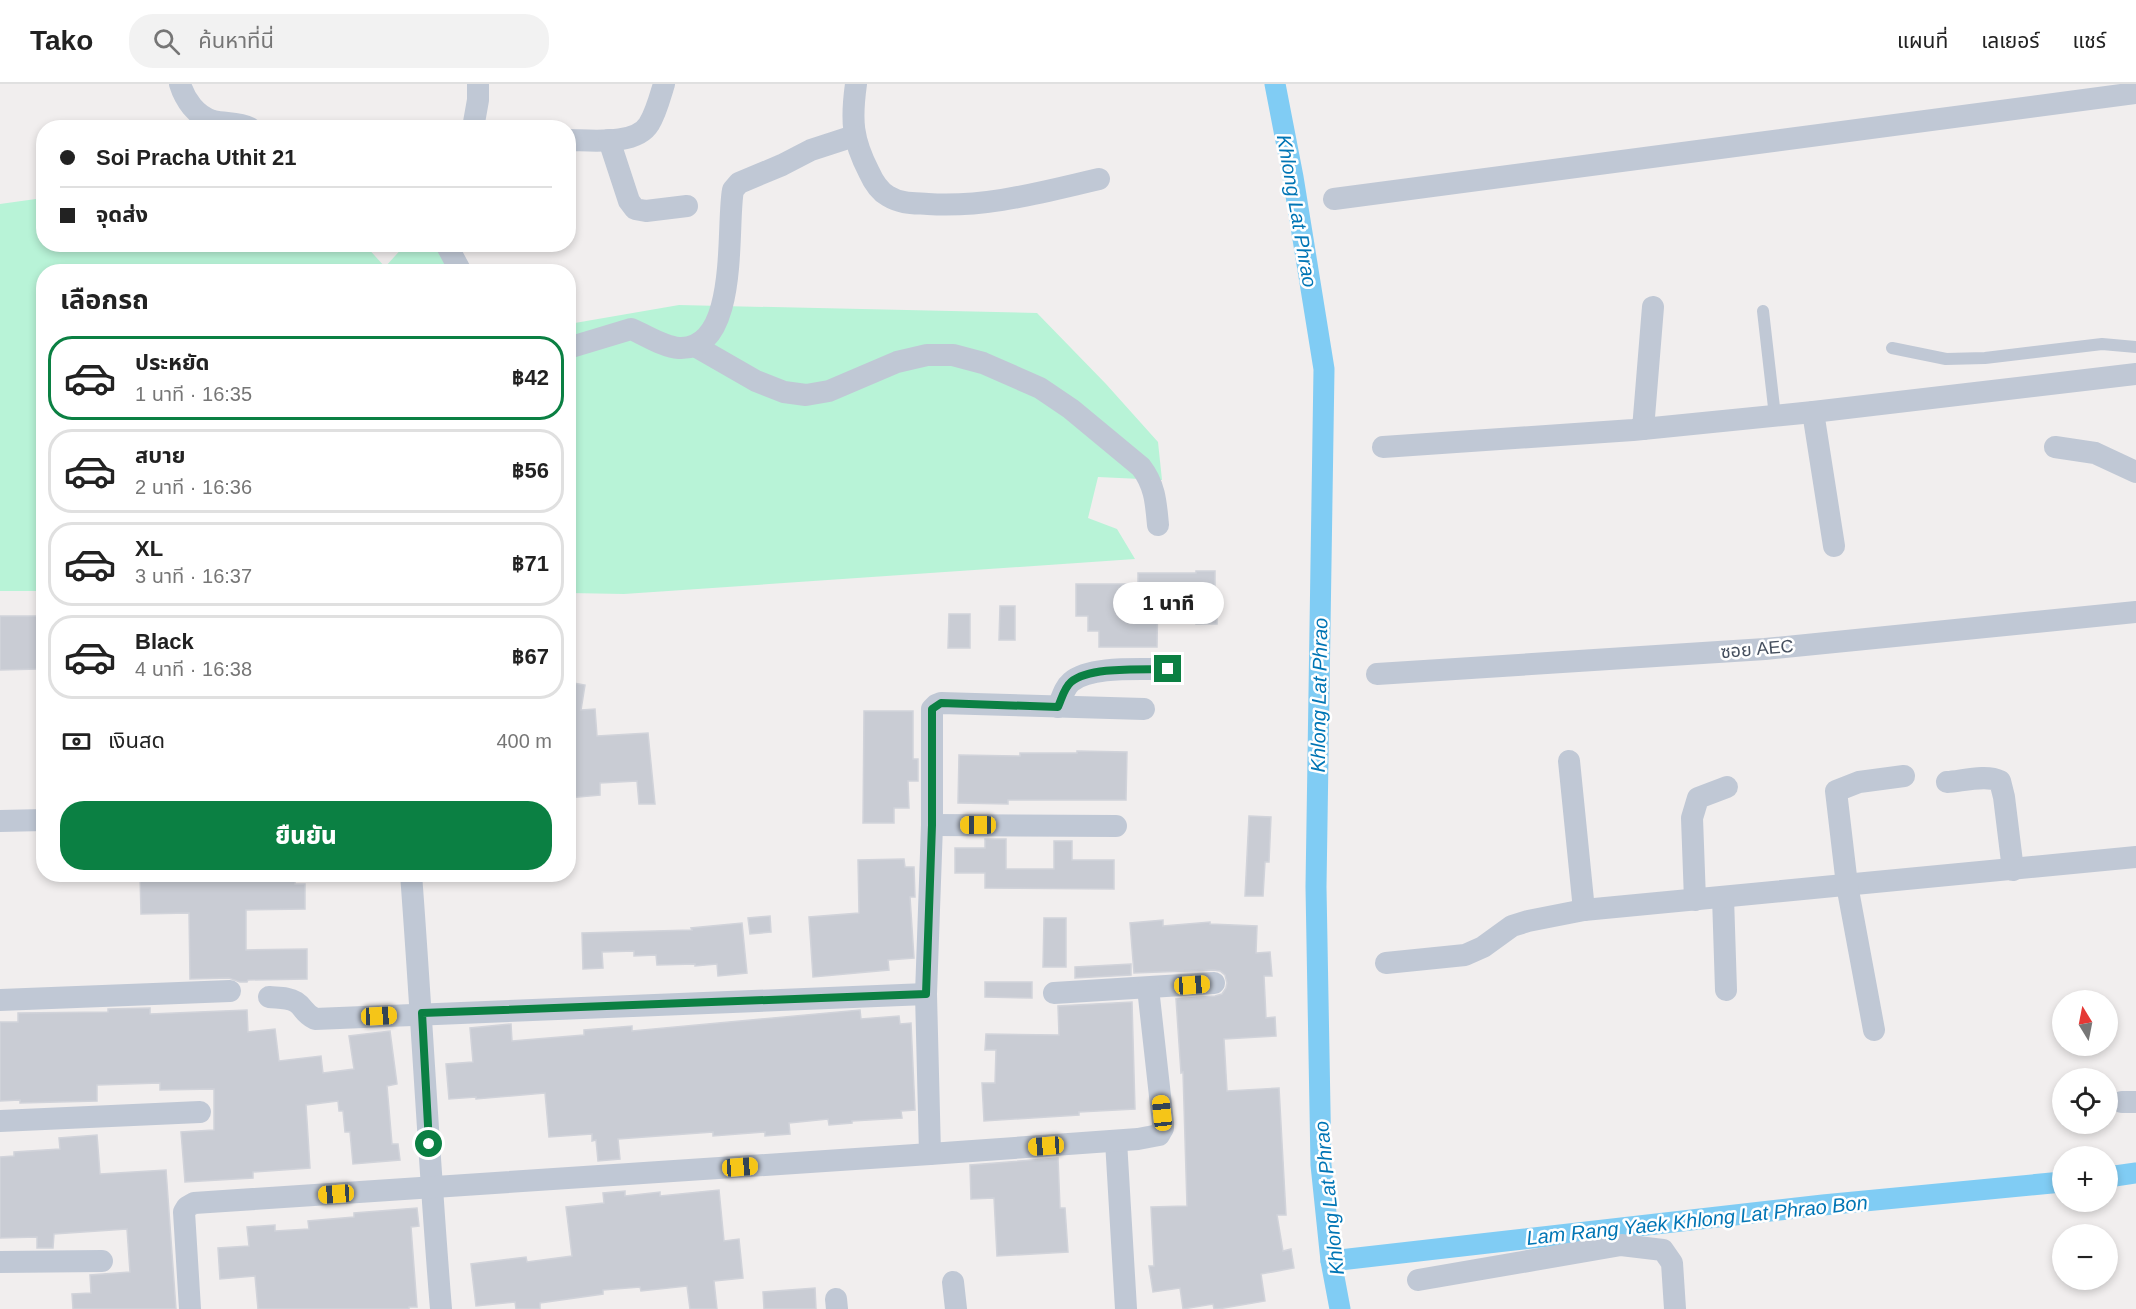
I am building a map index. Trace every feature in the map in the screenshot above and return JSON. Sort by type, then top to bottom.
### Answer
[{"type":"street","points":[[180,84],[183,94],[196,112],[210,120]]},
{"type":"street","points":[[474,120],[478,84]]},
{"type":"street","points":[[576,140],[609,140],[634,137],[643,132],[650,124],[664,84]]},
{"type":"street","points":[[856,84],[853,107],[854,136],[858,152],[875,183],[887,196],[904,203],[974,204],[1020,197],[1099,179]]},
{"type":"street","points":[[1334,199],[2136,93]]},
{"type":"street","points":[[576,346],[632,329],[667,345],[679,348],[695,346],[704,339],[714,325],[725,300],[730,202],[733,190],[739,183],[811,150],[854,136]]},
{"type":"street","points":[[609,140],[629,201],[635,209],[646,211],[687,206]]},
{"type":"street","points":[[1643,429],[1653,307]]},
{"type":"street","points":[[695,346],[756,381],[784,392],[807,395],[829,391],[897,362],[927,355],[953,355],[983,363],[1040,388],[1071,409],[1141,467],[1149,478],[1155,493],[1158,525]]},
{"type":"street","points":[[1383,447],[1643,429],[1813,412],[2136,374]]},
{"type":"street","points":[[1813,412],[1834,546]]},
{"type":"street","points":[[2055,447],[2095,453],[2136,472]]},
{"type":"street","name":"ซอย AEC","points":[[1377,674],[1765,649],[2136,612]]},
{"type":"street","points":[[1058,707],[1066,687],[1083,675],[1168,669]]},
{"type":"street","points":[[930,1154],[926,994],[932,825],[931,716],[936,705],[941,703],[1144,709]]},
{"type":"street","points":[[1569,761],[1584,910]]},
{"type":"street","points":[[1874,1030],[1847,885],[1836,791],[1859,782],[1904,776]]},
{"type":"street","points":[[1947,782],[1984,779],[2000,781],[2013,870]]},
{"type":"street","points":[[1695,900],[1692,818],[1698,798],[1727,787]]},
{"type":"street","points":[[0,821],[36,820]]},
{"type":"street","points":[[932,825],[1116,826]]},
{"type":"street","points":[[1386,963],[1465,955],[1483,947],[1512,926],[1584,910],[2136,857]]},
{"type":"street","points":[[412,882],[441,1309]]},
{"type":"street","points":[[1724,897],[1726,990]]},
{"type":"street","points":[[1054,993],[1214,983]]},
{"type":"street","points":[[190,1309],[184,1212],[194,1203],[930,1154],[1159,1136],[1164,1128],[1148,988]]},
{"type":"street","points":[[0,1000],[230,992]]},
{"type":"street","points":[[269,997],[297,1002],[306,1015],[315,1019],[926,994]]},
{"type":"street","points":[[0,1121],[200,1112]]},
{"type":"street","points":[[1116,1141],[1126,1309]]},
{"type":"street","points":[[1418,1280],[1622,1245],[1663,1250],[1672,1263],[1675,1309]]},
{"type":"street","points":[[0,1262],[102,1261]]},
{"type":"street","points":[[953,1282],[956,1309]]},
{"type":"lane","points":[[1763,311],[1775,416]]},
{"type":"lane","points":[[1893,348],[1946,360],[1985,358],[2102,344],[2136,347]]},
{"type":"green space","points":[[36,199],[36,252],[371,252],[382,264],[36,264],[36,591],[0,591],[0,204]]},
{"type":"green space","points":[[399,252],[441,252],[453,264],[388,264]]},
{"type":"green space","points":[[679,305],[1037,313],[1158,442],[1162,480],[1098,477],[1088,518],[1117,529],[1135,559],[624,594],[576,593],[576,323]]},
{"type":"building","points":[[1196,571],[1215,571],[1217,624],[1196,624],[1196,591],[1158,591],[1157,647],[1099,647],[1099,631],[1088,631],[1088,616],[1076,616],[1076,584],[1138,584],[1138,573],[1196,573]]},
{"type":"building","points":[[1000,606],[1015,606],[1015,640],[999,640]]},
{"type":"building","points":[[949,614],[970,614],[970,648],[948,648]]},
{"type":"building","points":[[0,616],[36,616],[36,669],[0,670]]},
{"type":"building","points":[[576,683],[585,685],[581,710],[595,709],[597,736],[648,733],[655,804],[639,804],[637,781],[600,783],[600,795],[576,797]]},
{"type":"building","points":[[864,711],[913,711],[913,759],[918,759],[918,781],[908,781],[909,808],[894,808],[894,823],[863,823]]},
{"type":"building","points":[[1077,751],[1127,752],[1126,800],[1008,800],[1008,804],[958,803],[959,755],[1020,756],[1020,753],[1077,753]]},
{"type":"building","points":[[1249,816],[1271,817],[1269,862],[1265,862],[1263,896],[1245,896]]},
{"type":"building","points":[[985,839],[1006,839],[1006,869],[1054,869],[1054,841],[1072,841],[1072,860],[1114,860],[1114,889],[985,888],[985,873],[955,873],[955,848],[985,848]]},
{"type":"building","points":[[904,859],[905,867],[914,867],[915,897],[910,897],[914,958],[888,960],[889,970],[813,977],[809,917],[859,913],[858,860]]},
{"type":"building","points":[[140,882],[295,882],[295,884],[305,884],[305,909],[246,910],[246,950],[307,949],[307,979],[240,982],[229,978],[190,979],[189,913],[141,914]]},
{"type":"building","points":[[770,916],[771,932],[750,934],[748,918]]},
{"type":"building","points":[[1044,918],[1066,918],[1066,967],[1043,967]]},
{"type":"building","points":[[1163,920],[1163,926],[1210,922],[1210,924],[1257,926],[1256,953],[1270,952],[1272,976],[1264,976],[1266,1018],[1275,1017],[1276,1036],[1224,1039],[1227,1091],[1279,1088],[1286,1215],[1277,1215],[1283,1251],[1291,1249],[1294,1268],[1261,1274],[1265,1301],[1218,1309],[1214,1309],[1213,1304],[1183,1309],[1180,1288],[1153,1292],[1149,1266],[1154,1266],[1151,1207],[1187,1206],[1183,1072],[1181,1073],[1176,999],[1222,994],[1227,983],[1225,975],[1214,970],[1134,973],[1130,923]]},
{"type":"building","points":[[742,923],[747,973],[718,976],[717,964],[657,965],[656,955],[634,956],[634,951],[602,952],[603,968],[583,969],[582,933],[692,930],[691,928]]},
{"type":"building","points":[[1131,964],[1131,975],[1075,978],[1075,967]]},
{"type":"building","points":[[985,982],[1032,982],[1032,998],[985,997]]},
{"type":"building","points":[[1132,1002],[1135,1109],[984,1121],[982,1083],[995,1083],[996,1050],[985,1050],[986,1034],[1059,1035],[1058,1006]]},
{"type":"building","points":[[150,1008],[150,1014],[247,1010],[248,1032],[275,1029],[279,1061],[321,1056],[323,1073],[354,1069],[349,1036],[390,1031],[397,1084],[387,1086],[392,1144],[398,1144],[400,1160],[353,1164],[350,1132],[345,1132],[343,1111],[339,1111],[338,1101],[306,1105],[310,1168],[253,1172],[253,1178],[185,1182],[181,1132],[214,1130],[214,1089],[160,1090],[160,1083],[97,1085],[97,1101],[20,1103],[20,1100],[0,1101],[0,1022],[18,1022],[18,1013],[108,1012],[108,1009]]},
{"type":"building","points":[[860,1010],[861,1019],[899,1016],[900,1024],[911,1023],[915,1110],[901,1111],[902,1118],[829,1125],[828,1119],[789,1123],[790,1134],[765,1136],[765,1132],[713,1136],[713,1132],[618,1139],[620,1159],[598,1161],[596,1140],[592,1141],[592,1134],[549,1137],[545,1093],[449,1099],[446,1064],[473,1062],[470,1028],[511,1024],[512,1041],[584,1035],[584,1030],[632,1026],[632,1031]]},
{"type":"building","points":[[97,1135],[100,1174],[166,1170],[176,1309],[73,1309],[72,1294],[91,1293],[90,1275],[130,1272],[127,1229],[54,1234],[53,1248],[37,1248],[37,1237],[0,1238],[0,1157],[14,1156],[14,1152],[60,1149],[59,1138]]},
{"type":"building","points":[[1058,1158],[1060,1208],[1065,1208],[1068,1252],[997,1256],[994,1198],[971,1199],[970,1165]]},
{"type":"building","points":[[719,1190],[724,1241],[739,1239],[743,1278],[714,1281],[717,1309],[690,1309],[687,1286],[641,1291],[640,1287],[603,1290],[603,1294],[540,1303],[540,1309],[516,1309],[515,1302],[476,1306],[471,1264],[526,1257],[527,1262],[572,1256],[566,1207],[604,1203],[603,1193],[625,1191],[625,1196],[660,1192],[660,1196]]},
{"type":"building","points":[[417,1208],[419,1226],[411,1227],[417,1307],[409,1307],[409,1309],[258,1309],[255,1276],[220,1279],[218,1248],[249,1246],[247,1227],[275,1225],[275,1231],[309,1229],[308,1221],[354,1217],[354,1213]]},
{"type":"building","points":[[815,1288],[816,1309],[764,1309],[763,1292]]},
{"type":"waterway","name":"Khlong Lat Phrao","points":[[1275,84],[1293,177],[1324,369],[1316,887],[1321,1165],[1331,1261],[1340,1309]]},
{"type":"waterway","name":"Lam Rang Yaek Khlong Lat Phrao Bon","points":[[2118,1176],[2136,1173]]},
{"type":"waterway","name":"Lam Rang Yaek Khlong Lat Phrao Bon","points":[[1331,1261],[1823,1205],[2052,1183]]},
{"type":"route","points":[[429,1144],[422,1013],[926,994],[932,825],[932,709],[941,703],[1058,707],[1066,687],[1083,675],[1168,669]]}]
